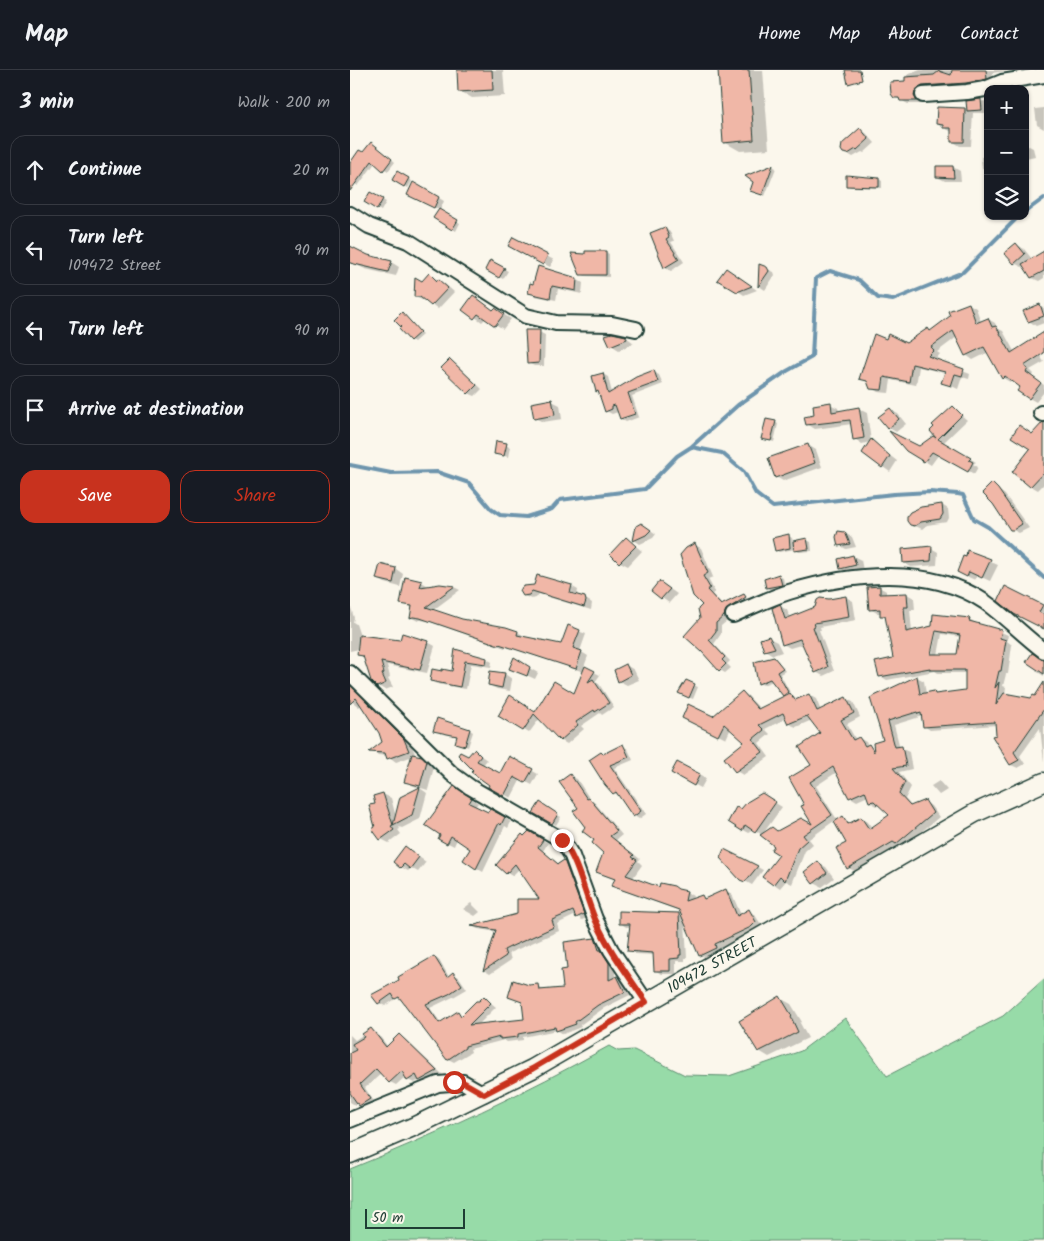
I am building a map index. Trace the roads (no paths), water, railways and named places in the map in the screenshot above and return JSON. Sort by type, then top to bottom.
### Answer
[{"type":"street","points":[[923,95],[967,92],[985,89],[1002,82],[1044,75]]},
{"type":"street","points":[[350,214],[369,226],[408,241],[526,316],[556,323],[612,324],[636,329]]},
{"type":"street","points":[[733,615],[788,592],[854,577],[879,576],[935,580],[959,588],[985,602],[1044,651]]},
{"type":"street","points":[[350,674],[452,774],[470,787],[562,840],[572,856],[595,920],[611,950],[646,1002]]},
{"type":"street","name":"109472 STREET","points":[[350,1154],[413,1128],[532,1069],[975,813],[1044,782]]},
{"type":"street","points":[[350,1120],[438,1084],[463,1082],[484,1094]]},
{"type":"waterway","points":[[1029,209],[1044,198]]},
{"type":"waterway","points":[[691,447],[738,405],[787,371],[812,357],[816,278],[830,271],[859,280],[878,298],[893,300],[963,272],[1015,220]]},
{"type":"waterway","points":[[350,465],[391,473],[437,472],[469,483],[491,509],[500,515],[526,517],[552,509],[560,500],[645,489],[677,456],[691,447],[722,453],[744,472],[756,494],[773,507],[894,494],[930,492],[963,495],[974,519],[988,527],[1044,578]]}]
